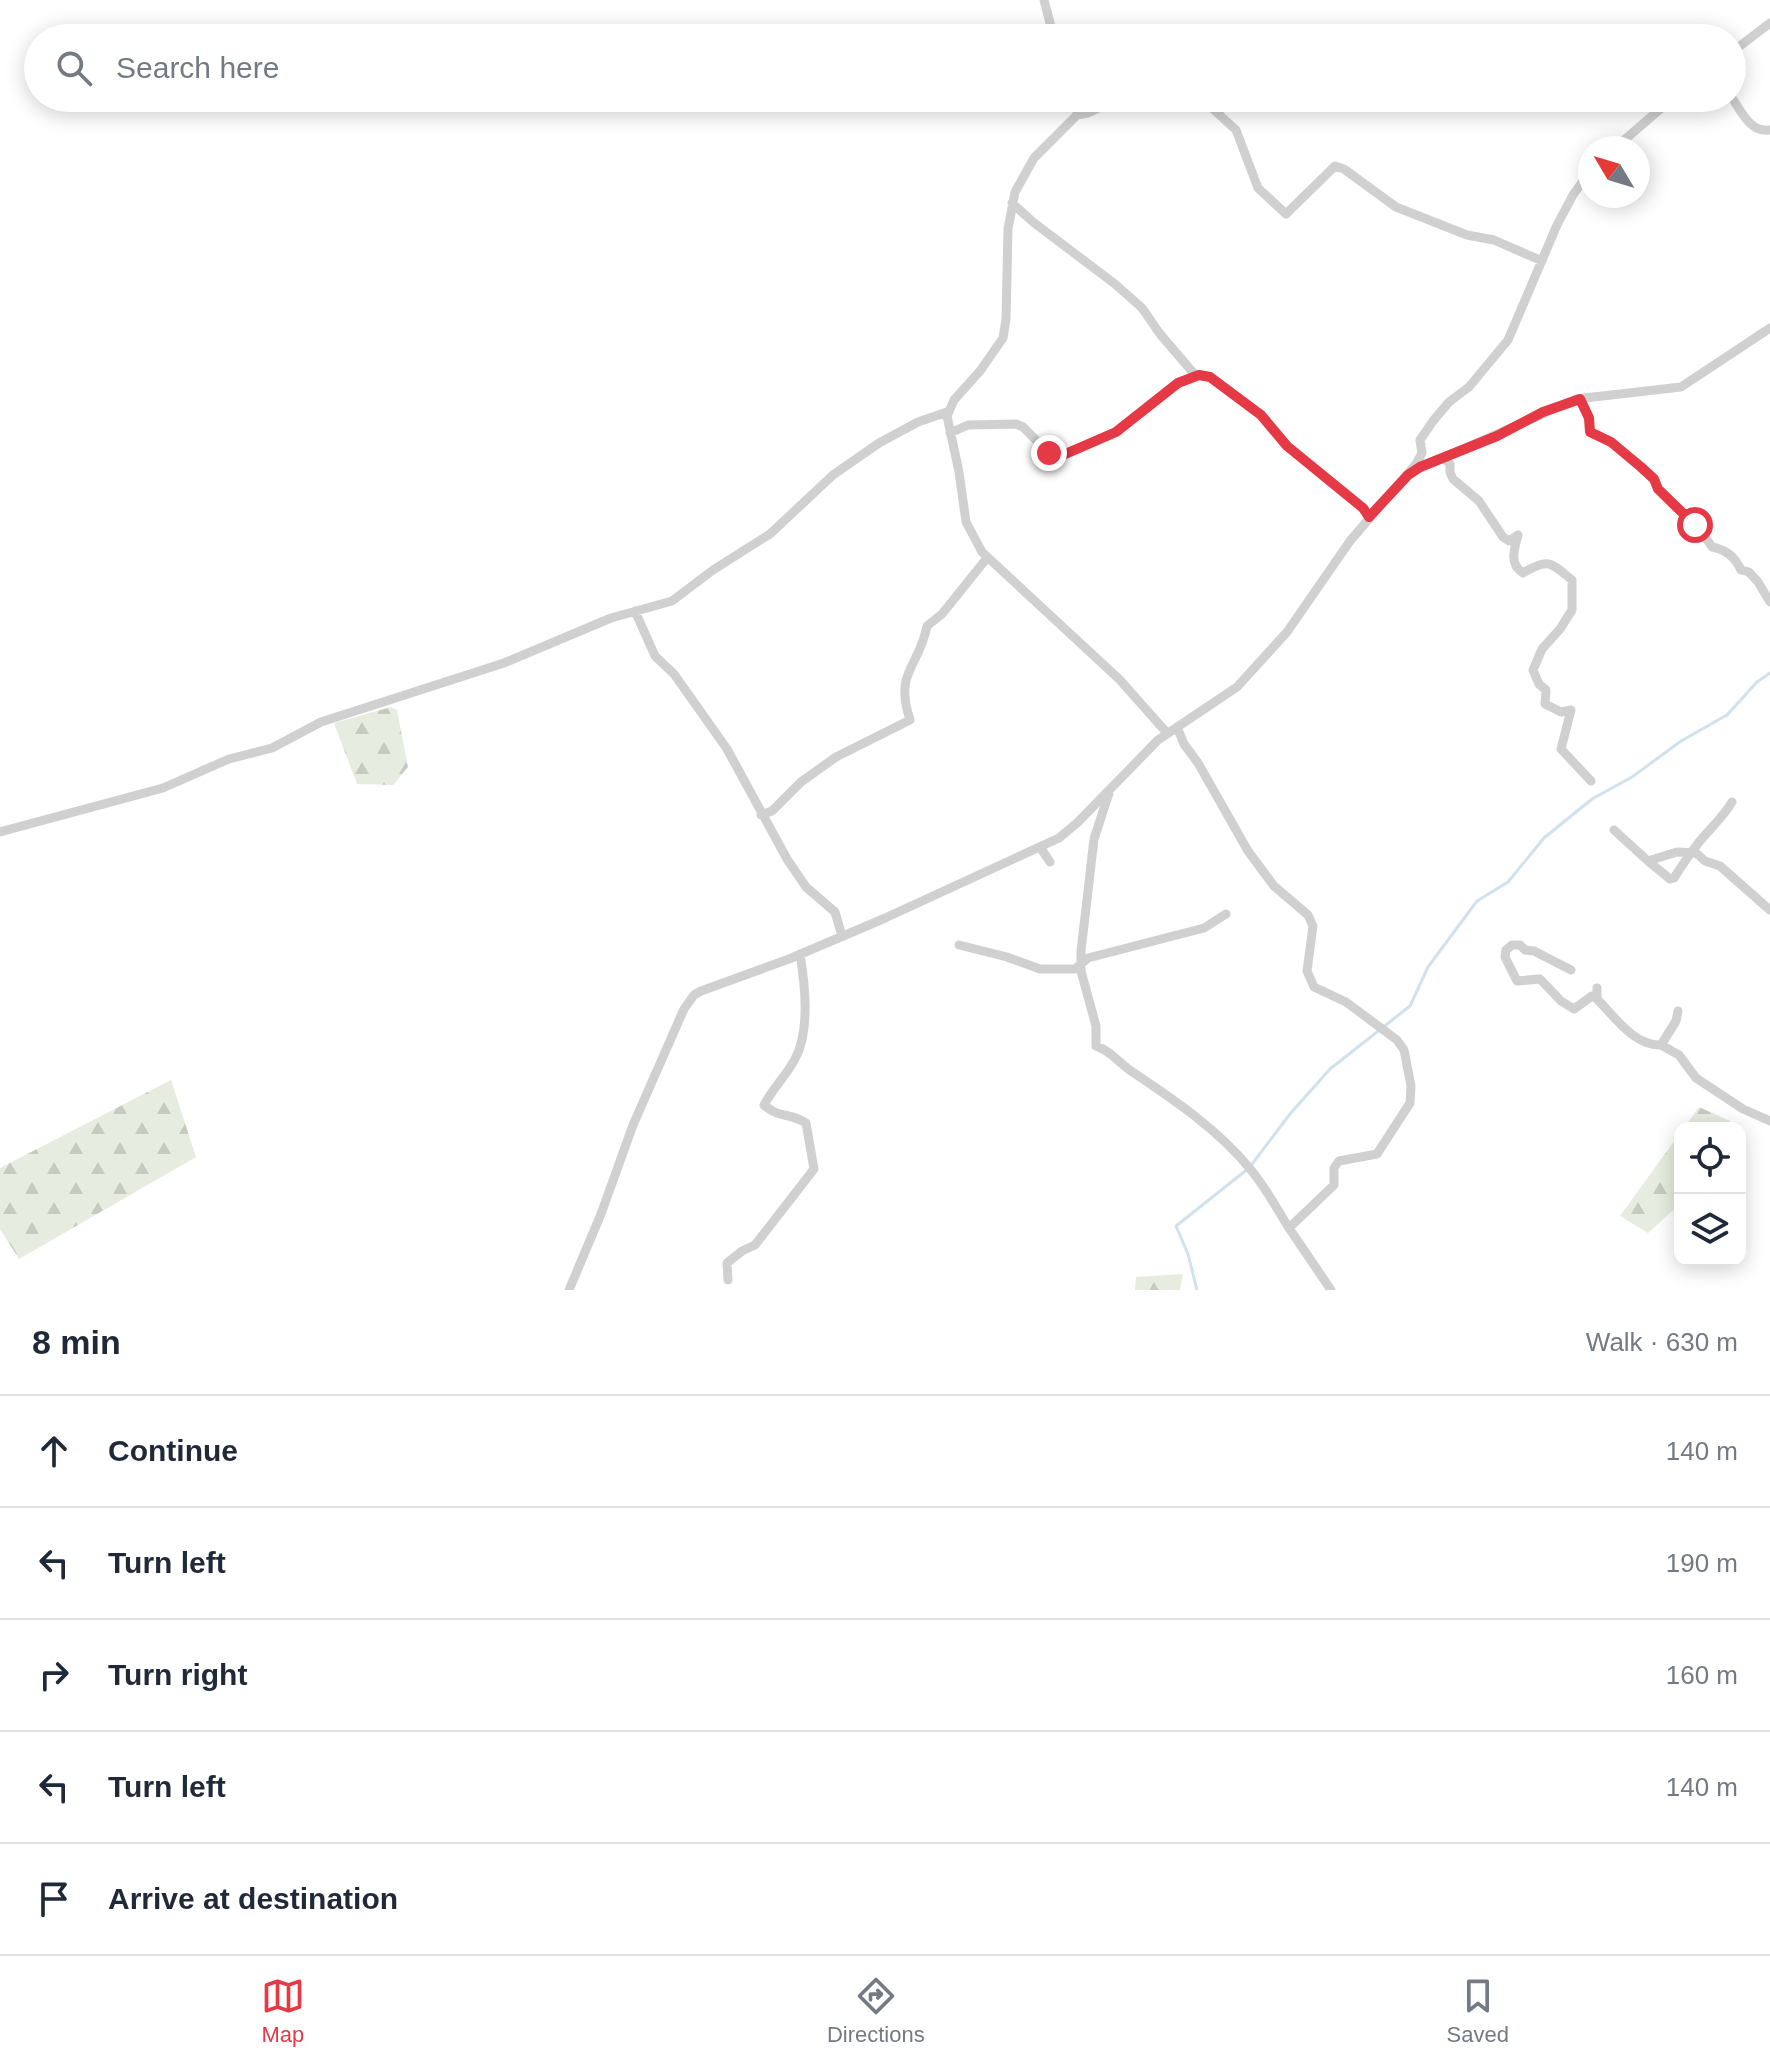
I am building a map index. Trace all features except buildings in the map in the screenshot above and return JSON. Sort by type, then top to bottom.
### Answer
[{"type":"street","points":[[1044,0],[1050,24]]},
{"type":"street","points":[[1746,41],[1770,23]]},
{"type":"street","points":[[0,832],[163,788],[229,759],[272,748],[321,722],[504,663],[635,611],[672,601],[713,570],[770,534],[833,475],[879,443],[918,422],[947,412],[1003,338],[1006,319],[1005,263],[1012,203],[1022,175],[1034,158],[1077,115],[1090,112]]},
{"type":"street","points":[[1216,112],[1236,130],[1258,188],[1286,214],[1335,166],[1344,169],[1396,207],[1467,235],[1494,240],[1542,261]]},
{"type":"street","points":[[1629,136],[1657,112]]},
{"type":"street","points":[[1742,112],[1753,127],[1760,131],[1770,130]]},
{"type":"street","points":[[569,1290],[633,1125],[684,1009],[694,995],[800,954],[1040,847],[1068,831],[1167,733],[1224,698],[1268,656],[1369,517],[1408,475],[1422,453],[1420,440],[1433,421],[1449,402],[1469,387],[1508,340],[1562,215],[1578,190]]},
{"type":"street","points":[[1012,203],[1142,308],[1196,376]]},
{"type":"street","points":[[1408,475],[1430,462],[1497,436],[1543,412],[1580,399],[1676,388],[1770,328]]},
{"type":"street","points":[[950,433],[968,425],[1016,424],[1049,453],[1063,455],[1116,432],[1178,383],[1196,376],[1210,377],[1261,415],[1287,446],[1363,508],[1369,517]]},
{"type":"street","points":[[1580,399],[1589,418],[1590,432],[1611,442],[1654,479],[1658,489],[1702,532],[1712,547],[1724,548],[1741,570],[1749,572],[1770,602]]},
{"type":"street","points":[[947,412],[966,522],[973,540],[987,558],[1109,669],[1167,733]]},
{"type":"street","points":[[1444,458],[1450,464],[1453,479],[1479,501],[1503,537],[1509,541],[1518,535],[1513,560],[1516,568],[1523,573],[1546,562],[1555,565],[1572,580],[1572,610],[1542,649],[1533,670],[1539,684],[1546,690],[1545,704],[1561,712],[1571,710],[1561,749],[1591,781]]},
{"type":"street","points":[[761,815],[772,811],[801,782],[836,757],[910,720],[903,691],[911,662],[917,656],[927,626],[942,614],[987,558]]},
{"type":"street","points":[[635,611],[655,656],[674,674],[712,726],[761,815],[806,887],[835,912],[842,936]]},
{"type":"street","points":[[1177,727],[1248,851],[1274,886],[1308,915],[1313,926],[1307,971],[1314,987],[1346,1002],[1397,1040],[1405,1054],[1411,1086],[1410,1103],[1379,1151],[1370,1156],[1339,1161],[1334,1168],[1334,1185],[1289,1228]]},
{"type":"street","points":[[1110,789],[1094,839],[1080,965],[1096,1026],[1096,1046],[1108,1050],[1128,1069],[1182,1106],[1245,1163],[1331,1290]]},
{"type":"street","points":[[1614,830],[1670,879],[1721,820],[1732,802]]},
{"type":"street","points":[[1040,847],[1050,862]]},
{"type":"street","points":[[1648,861],[1677,852],[1691,852],[1720,866],[1770,910]]},
{"type":"street","points":[[959,945],[1007,957],[1031,968],[1071,970],[1088,958],[1204,928],[1226,914]]},
{"type":"street","points":[[1571,970],[1520,945],[1512,945],[1506,950],[1505,957],[1517,981],[1540,979],[1561,1001],[1574,1009],[1597,994],[1638,1038],[1679,1055],[1696,1078],[1743,1109],[1770,1121]]},
{"type":"street","points":[[728,1280],[727,1263],[755,1245],[814,1169],[806,1123],[795,1116],[775,1115],[764,1105],[774,1085],[795,1060],[803,1042],[804,979],[800,954]]},
{"type":"street","points":[[1661,1045],[1676,1021],[1678,1011],[1677,1016]]},
{"type":"green space","points":[[391,707],[397,710],[408,767],[393,785],[357,784],[334,723]]},
{"type":"green space","points":[[171,1080],[196,1157],[19,1259],[0,1229],[0,1168]]},
{"type":"green space","points":[[1699,1107],[1730,1121],[1730,1122],[1688,1122]]},
{"type":"green space","points":[[1674,1141],[1674,1209],[1648,1233],[1620,1216]]},
{"type":"green space","points":[[1183,1274],[1180,1290],[1135,1290],[1136,1277]]},
{"type":"waterway","points":[[1197,1290],[1188,1254],[1176,1226],[1249,1168],[1290,1114],[1330,1069],[1410,1006],[1428,967],[1477,901],[1508,882],[1544,838],[1592,799],[1632,777],[1681,741],[1727,715],[1757,682],[1770,673]]},
{"type":"route","points":[[1049,453],[1063,455],[1116,432],[1178,383],[1199,375],[1210,377],[1261,415],[1287,446],[1363,508],[1369,517],[1408,475],[1420,467],[1497,436],[1543,412],[1580,399],[1589,418],[1590,432],[1611,442],[1641,467],[1654,479],[1658,489],[1695,525]]}]
